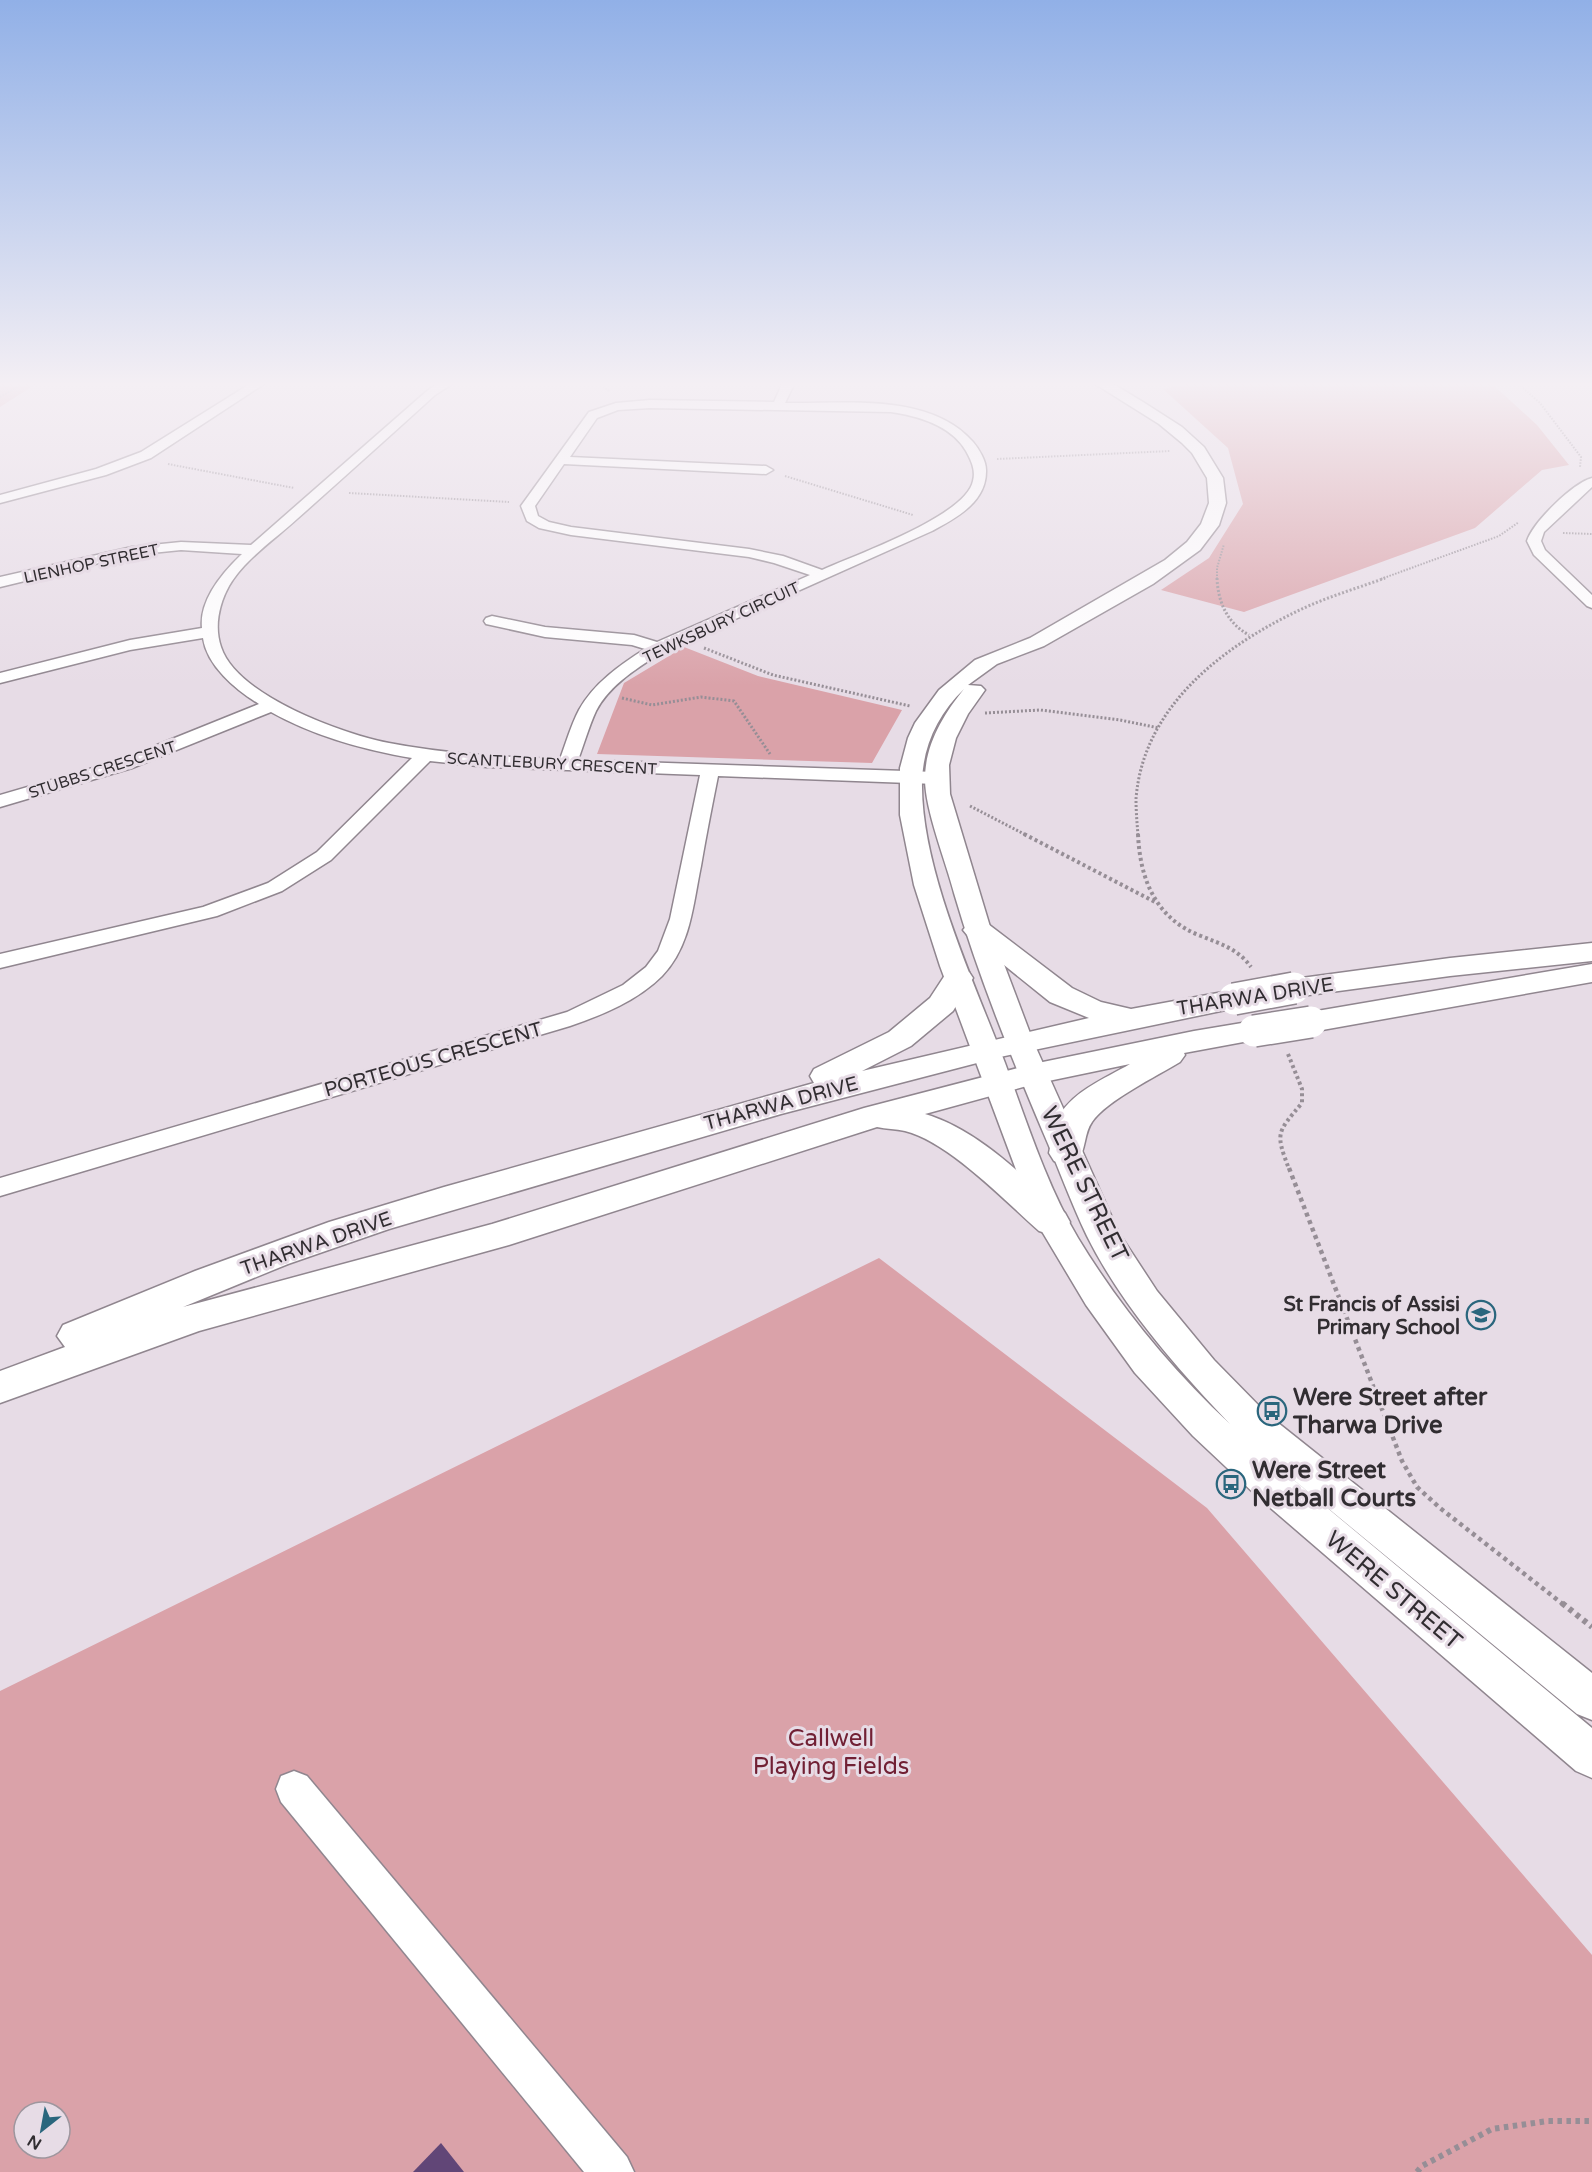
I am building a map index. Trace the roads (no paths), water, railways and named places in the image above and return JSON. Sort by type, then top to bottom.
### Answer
[{"type":"main road","points":[[978,930],[1062,995],[1091,1009],[1126,1018]]},
{"type":"main road","name":"THARWA DRIVE","points":[[0,1370],[170,1296],[342,1231],[771,1104],[985,1049],[1126,1018],[1294,988],[1450,967],[1592,952]]},
{"type":"main road","name":"THARWA DRIVE","points":[[0,1387],[193,1318],[496,1236],[876,1116],[996,1083],[1194,1041],[1592,974]]},
{"type":"main road","points":[[771,1104],[900,1039],[942,1004],[958,978]]},
{"type":"main road","points":[[1066,1153],[1074,1120],[1091,1102],[1194,1041]]},
{"type":"main road","points":[[876,1116],[914,1122],[940,1134],[982,1162],[1052,1221]]},
{"type":"street","points":[[0,499],[58,483]]},
{"type":"street","name":"SCANTLEBURY CRESCENT","points":[[330,483],[236,568],[220,588],[211,610],[210,632],[215,652],[227,670],[245,689],[270,706],[301,722],[337,735],[425,755],[487,762],[936,778]]},
{"type":"street","name":"TEWKSBURY CIRCUIT","points":[[544,483],[528,506],[532,518],[544,525],[572,531],[749,553],[778,559],[824,574]]},
{"type":"street","name":"TEWKSBURY CIRCUIT","points":[[567,765],[588,710],[605,687],[627,669],[658,648],[927,528],[961,507],[979,483]]},
{"type":"street","points":[[936,778],[940,746],[958,710],[975,690],[1013,659],[1018,650],[1156,575],[1184,556],[1210,526],[1218,506],[1217,483]]},
{"type":"street","points":[[1590,483],[1581,488],[1537,531],[1534,541],[1539,552],[1592,603]]},
{"type":"street","name":"LIENHOP STREET","points":[[0,582],[132,551],[181,546],[255,550]]},
{"type":"street","points":[[492,621],[545,632],[634,640],[658,648]]},
{"type":"street","points":[[0,678],[130,645],[210,632]]},
{"type":"street","name":"WERE STREET","points":[[1018,650],[993,658],[972,672],[937,706],[920,733],[909,777],[919,855],[958,978],[996,1083],[1052,1221],[1129,1340],[1182,1401],[1276,1490],[1592,1756]]},
{"type":"street","name":"STUBBS CRESCENT","points":[[0,801],[126,764],[270,706]]},
{"type":"street","points":[[0,961],[210,912],[275,887],[324,856],[425,755]]},
{"type":"street","name":"PORTEOUS CRESCENT","points":[[0,1187],[562,1021],[621,996],[662,962],[676,938],[710,770]]},
{"type":"street","name":"WERE STREET","points":[[936,778],[956,860],[978,930],[1019,1041],[1066,1153],[1110,1245],[1145,1300],[1216,1386],[1254,1425],[1592,1700]]},
{"type":"street","points":[[294,1789],[612,2172]]},
{"type":"place","name":"St Francis of Assisi Primary School","points":[[1481,1315]]},
{"type":"place","name":"Were Street after Tharwa Drive","points":[[1272,1411]]},
{"type":"place","name":"Were Street Netball Courts","points":[[1231,1484]]},
{"type":"park label","name":"Callwell Playing Fields","points":[[831,1752]]}]
